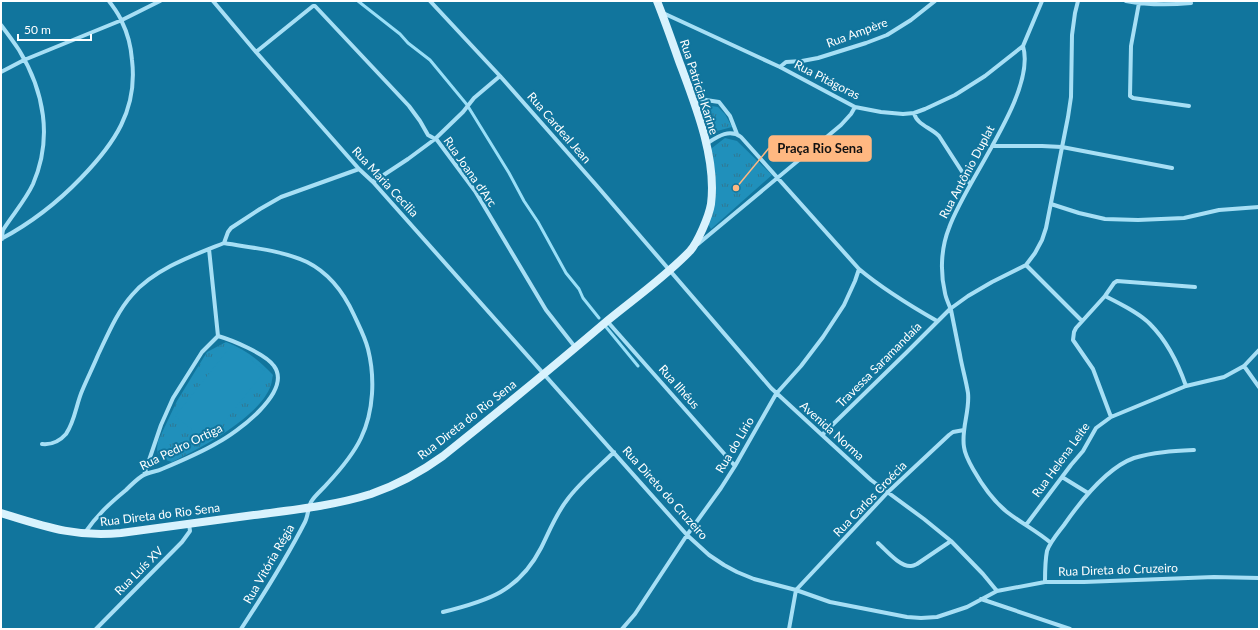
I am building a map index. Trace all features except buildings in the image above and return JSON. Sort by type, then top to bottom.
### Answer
[{"type":"main road","name":"Rua Patricia Karine","points":[[657,5],[693,98],[710,164],[712,193],[711,206],[702,229],[691,250]]},
{"type":"main road","name":"Rua Direta do Rio Sena","points":[[1,513],[50,528],[84,534],[108,535],[309,507],[343,501],[370,494],[410,477],[443,456],[545,374],[691,250]]},
{"type":"street","points":[[2,239],[20,229],[35,218],[62,196],[87,172],[111,143],[129,108],[134,86],[132,54],[122,20],[109,1]]},
{"type":"street","points":[[1,72],[24,60],[122,20],[160,1]]},
{"type":"street","name":"Rua Maria Cecilia","points":[[213,1],[359,169],[373,182],[545,374]]},
{"type":"street","name":"Rua Cardeal Jean","points":[[430,1],[500,76],[669,270]]},
{"type":"street","name":"Rua Ampère","points":[[780,67],[786,62],[818,58],[887,35],[911,20],[935,1]]},
{"type":"street","name":"Rua Pitágoras","points":[[657,5],[780,67],[855,107],[903,114],[914,113],[925,109],[960,92],[985,76],[1023,46],[1042,1]]},
{"type":"street","points":[[1078,1],[1072,35],[1071,97],[1051,204],[1042,240],[1035,253],[1026,264],[1082,321]]},
{"type":"street","points":[[1126,1],[1139,3],[1191,3]]},
{"type":"street","points":[[1139,3],[1131,46],[1130,96],[1133,98],[1189,106]]},
{"type":"street","name":"Rua Joana d'Arc","points":[[256,52],[314,6],[409,106],[420,121],[428,136],[435,139],[475,191],[546,310],[576,348]]},
{"type":"street","points":[[1,25],[19,50],[36,85],[42,106],[44,124],[43,146],[39,168],[24,200],[3,230],[2,239]]},
{"type":"street","name":"Rua Antônio Duplat","points":[[1023,46],[1026,57],[1025,63],[1021,81],[1010,113],[955,212],[948,229],[944,246],[942,278],[967,392],[968,407],[964,430],[964,448],[967,456],[983,485],[994,500],[1006,512],[1043,536],[1051,543]]},
{"type":"street","points":[[373,182],[435,139],[463,112],[474,98],[500,76]]},
{"type":"street","points":[[693,98],[719,102],[730,116],[737,134],[859,269],[896,297],[937,321]]},
{"type":"street","name":"Rua Direta do Rio Sena","points":[[691,250],[841,125],[855,107]]},
{"type":"street","points":[[914,113],[917,121],[939,136],[970,184]]},
{"type":"street","points":[[706,144],[720,135],[727,133],[737,134]]},
{"type":"street","points":[[992,146],[1062,147],[1172,168]]},
{"type":"street","points":[[42,444],[56,442],[66,433],[75,414],[82,391],[109,331],[119,313],[132,295],[146,281],[160,271],[224,243],[231,228],[281,197],[359,169]]},
{"type":"street","points":[[1051,204],[1105,219],[1138,220],[1184,218],[1219,210],[1259,207]]},
{"type":"street","name":"Rua Vitória Régia","points":[[224,243],[292,256],[307,262],[329,277],[347,301],[365,338],[372,384],[368,419],[361,438],[350,456],[310,503],[306,521],[270,585],[241,629]]},
{"type":"street","points":[[144,475],[161,425],[173,398],[202,352],[218,336],[209,249]]},
{"type":"street","name":"Travessa Saramandaía","points":[[822,435],[950,309],[968,296],[1026,264]]},
{"type":"street","name":"Rua do Lírio","points":[[622,629],[635,614],[735,466],[776,394],[801,366],[823,337],[848,296],[859,269]]},
{"type":"street","name":"Avenida Norma","points":[[669,270],[776,394],[871,480],[951,541],[983,574],[997,591]]},
{"type":"street","points":[[1111,417],[1093,369],[1073,340],[1074,332],[1105,296],[1114,283],[1120,281],[1195,287]]},
{"type":"street","points":[[1105,296],[1132,311],[1150,324],[1176,361],[1186,386]]},
{"type":"street","name":"Rua Ilhéus","points":[[607,321],[735,466]]},
{"type":"street","name":"Rua Pedro Ortiga","points":[[84,534],[103,510],[144,475],[167,467],[219,442],[246,424],[263,408],[274,393],[277,380],[274,366],[269,361],[237,342],[218,336]]},
{"type":"street","points":[[1259,350],[1244,366],[1259,388]]},
{"type":"street","name":"Rua Helena Leite","points":[[1026,525],[1083,451],[1096,428],[1111,417],[1186,386],[1224,376],[1244,366]]},
{"type":"street","name":"Rua Direto do Cruzeiro","points":[[545,374],[687,535],[709,555],[737,572],[754,579],[796,590],[830,602],[906,617],[937,617],[967,607],[981,600]]},
{"type":"street","name":"Rua Carlos Croécia","points":[[796,590],[888,492],[948,435],[953,432],[964,430]]},
{"type":"street","points":[[1045,582],[1047,551],[1051,543],[1088,493],[1100,481],[1121,465],[1133,459],[1165,452],[1194,450]]},
{"type":"street","points":[[443,612],[484,600],[498,594],[512,585],[523,575],[532,564],[567,499],[614,452]]},
{"type":"street","points":[[1062,477],[1088,493]]},
{"type":"street","name":"Rua Luís XV","points":[[96,629],[182,542],[190,531],[189,524]]},
{"type":"street","points":[[878,543],[898,561],[904,565],[911,566],[918,564],[951,541]]},
{"type":"street","name":"Rua Direta do Cruzeiro","points":[[981,600],[997,591],[1045,582],[1214,577],[1259,578]]},
{"type":"street","points":[[789,629],[796,590]]},
{"type":"street","points":[[981,600],[1070,629]]},
{"type":"green space","points":[[704,105],[718,107],[725,114],[732,127],[717,131],[711,130],[705,125],[702,111]]},
{"type":"green space","points":[[725,138],[737,141],[772,175],[711,229],[708,224],[715,202],[712,148]]},
{"type":"green space","points":[[226,342],[246,352],[273,375],[271,385],[265,397],[255,409],[242,420],[213,440],[172,462],[166,460],[158,454],[158,441],[177,401],[207,352]]},
{"type":"green space","points":[[232,345],[265,371],[208,442],[175,416]]},
{"type":"waterway","points":[[358,1],[430,60],[468,106]]},
{"type":"waterway","points":[[469,108],[538,222],[566,273],[599,318]]},
{"type":"waterway","points":[[606,327],[638,366]]},
{"type":"place","name":"Praça Rio Sena","points":[[736,188]]}]
